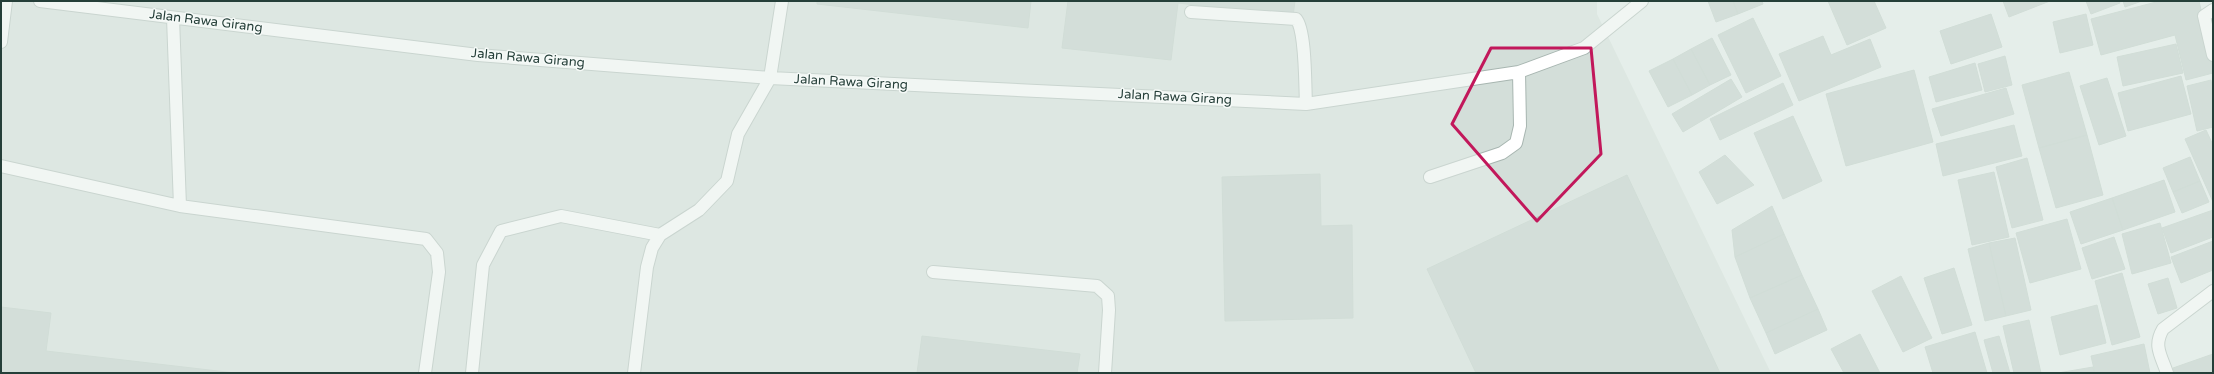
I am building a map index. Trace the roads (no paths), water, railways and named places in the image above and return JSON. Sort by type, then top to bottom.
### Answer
[{"type":"street","points":[[1,42],[6,1]]},
{"type":"street","name":"Jalan Rawa Girang","points":[[40,1],[132,7],[173,18],[478,55],[770,78],[1306,104],[1519,72],[1584,48],[1642,1]]},
{"type":"street","points":[[634,373],[647,267],[652,248],[660,235],[699,210],[727,181],[738,134],[770,78],[782,1]]},
{"type":"street","points":[[1191,12],[1296,19],[1300,23],[1303,48],[1306,104]]},
{"type":"street","points":[[2209,13],[2213,55]]},
{"type":"street","points":[[173,18],[180,206]]},
{"type":"street","points":[[1430,177],[1502,153],[1516,143],[1520,126],[1519,72]]},
{"type":"street","points":[[1,166],[180,206],[426,239],[437,253],[439,272],[425,373]]},
{"type":"street","points":[[472,373],[483,265],[501,231],[561,216],[660,235]]},
{"type":"street","points":[[933,272],[1097,286],[1108,296],[1109,310],[1105,373]]},
{"type":"street","points":[[2167,373],[2157,341],[2163,329],[2213,291]]}]
